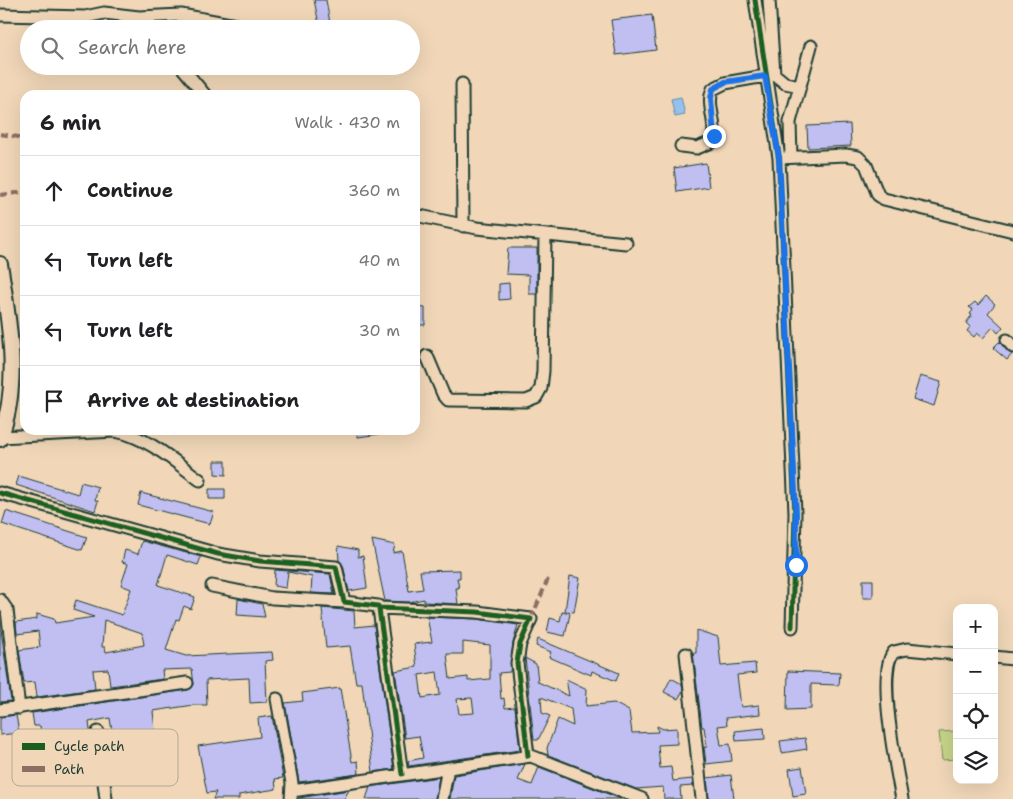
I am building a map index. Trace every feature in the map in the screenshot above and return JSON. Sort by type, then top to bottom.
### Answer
[{"type":"main road","points":[[0,264],[12,347],[8,408],[0,438]]},
{"type":"street","points":[[755,0],[765,76],[779,158],[796,513],[792,627]]},
{"type":"street","points":[[769,0],[774,74],[785,83],[800,86]]},
{"type":"street","points":[[0,15],[85,17],[110,13],[139,17],[189,16],[210,20]]},
{"type":"street","points":[[791,157],[789,128],[811,46]]},
{"type":"street","points":[[188,75],[201,90]]},
{"type":"street","points":[[681,146],[697,148],[712,142],[714,133],[711,98],[713,89],[725,82],[765,76]]},
{"type":"street","points":[[462,84],[463,226]]},
{"type":"street","points":[[779,158],[846,155],[858,157],[866,165],[878,195],[884,199],[1013,231]]},
{"type":"street","points":[[420,216],[463,226],[626,243]]},
{"type":"street","points":[[427,356],[439,385],[448,400],[526,401],[536,397],[541,388],[543,371],[545,235]]},
{"type":"street","points":[[0,438],[49,435]]},
{"type":"street","points":[[134,435],[151,444],[200,480]]},
{"type":"street","points":[[0,493],[218,554],[260,561],[334,566],[338,570],[344,602]]},
{"type":"street","points":[[212,586],[272,598],[344,602],[379,608],[485,613],[531,619],[520,644],[517,663],[528,756]]},
{"type":"street","points":[[0,600],[7,610],[19,708]]},
{"type":"street","points":[[379,608],[402,774]]},
{"type":"street","points":[[902,799],[891,732],[886,671],[888,661],[894,652],[907,649],[953,654]]},
{"type":"street","points":[[686,654],[702,799]]},
{"type":"street","points":[[998,657],[1013,659]]},
{"type":"street","points":[[0,710],[187,683]]},
{"type":"street","points":[[277,699],[291,795],[402,774],[528,756],[539,758],[639,799]]},
{"type":"street","points":[[442,799],[448,768]]},
{"type":"street","points":[[104,786],[106,799]]},
{"type":"green space","points":[[953,731],[953,759],[942,760],[939,732]]},
{"type":"water","points":[[681,97],[685,115],[675,117],[671,99]]},
{"type":"building","points":[[314,0],[326,0],[329,20],[318,20]]},
{"type":"building","points":[[652,15],[656,50],[616,55],[611,20]]},
{"type":"building","points":[[850,124],[851,146],[808,148],[807,126]]},
{"type":"building","points":[[706,163],[709,187],[677,192],[674,168]]},
{"type":"building","points":[[508,248],[537,248],[537,294],[529,294],[529,275],[506,274]]},
{"type":"building","points":[[509,283],[510,299],[499,300],[499,284]]},
{"type":"building","points":[[986,296],[995,304],[988,313],[1003,327],[998,333],[993,327],[983,338],[977,333],[974,337],[967,331],[970,327],[966,323],[973,310],[969,307],[975,302],[978,305]]},
{"type":"building","points":[[420,308],[425,308],[425,325],[420,325]]},
{"type":"building","points":[[999,342],[1012,354],[1007,360],[993,348]]},
{"type":"building","points":[[920,376],[941,382],[934,406],[913,399]]},
{"type":"building","points":[[215,461],[226,461],[226,475],[215,474]]},
{"type":"building","points":[[19,476],[78,494],[81,482],[98,487],[95,500],[98,501],[95,511],[16,485]]},
{"type":"building","points":[[209,489],[225,489],[225,499],[209,499]]},
{"type":"building","points":[[141,493],[214,512],[210,524],[138,505]]},
{"type":"building","points":[[6,511],[87,537],[82,550],[2,524]]},
{"type":"building","points":[[372,540],[395,545],[393,553],[402,551],[409,591],[423,589],[420,571],[460,570],[460,578],[457,578],[459,588],[456,588],[458,604],[424,602],[424,599],[409,602],[385,601]]},
{"type":"building","points":[[142,541],[201,557],[198,565],[167,555],[158,585],[195,597],[191,609],[184,606],[179,620],[176,619],[166,650],[186,656],[272,652],[273,660],[265,661],[267,702],[250,703],[249,678],[206,680],[207,705],[153,711],[155,729],[112,729],[110,718],[89,722],[90,729],[40,729],[40,726],[34,726],[32,713],[188,690],[194,685],[192,669],[162,670],[163,679],[110,686],[108,669],[93,670],[95,689],[37,697],[35,682],[24,683],[19,650],[40,647],[38,631],[17,634],[16,622],[37,619],[37,614],[54,619],[55,623],[94,617],[73,610],[76,600],[122,615],[131,589],[121,585],[128,564],[122,562],[125,550],[138,554]],"holes":[[[104,620],[142,633],[144,645],[106,652],[105,647],[102,647]]]},
{"type":"building","points":[[338,546],[358,550],[358,557],[363,556],[367,588],[349,591],[343,565],[339,561]]},
{"type":"building","points":[[275,570],[330,574],[334,594],[311,593],[312,577],[288,572],[286,588],[274,586]]},
{"type":"building","points":[[570,576],[580,578],[574,612],[565,611]]},
{"type":"building","points":[[863,580],[873,580],[873,598],[863,598]]},
{"type":"building","points":[[238,599],[262,604],[265,617],[237,615]]},
{"type":"building","points":[[322,608],[354,611],[355,627],[374,625],[394,769],[373,772],[362,683],[356,683],[350,646],[326,648]]},
{"type":"building","points":[[562,612],[570,614],[565,636],[547,632],[550,618],[560,621]]},
{"type":"building","points":[[427,617],[476,619],[518,625],[513,643],[510,672],[499,673],[501,699],[504,698],[505,708],[515,707],[520,750],[409,766],[408,761],[423,758],[419,736],[405,738],[395,671],[417,667],[414,644],[432,642]],"holes":[[[463,642],[490,645],[490,679],[468,681],[468,677],[450,679],[447,654],[463,654]],[[437,672],[440,695],[422,698],[419,675]],[[472,698],[474,713],[459,714],[457,699]]]},
{"type":"building","points":[[0,623],[11,701],[0,702]]},
{"type":"building","points":[[696,630],[718,637],[721,666],[755,663],[756,673],[737,675],[741,707],[759,705],[760,714],[726,718],[727,725],[718,726],[721,745],[730,744],[732,761],[706,764],[704,747],[707,747],[704,727],[702,727],[693,653],[696,653]]},
{"type":"building","points":[[538,639],[619,673],[616,681],[592,671],[591,675],[549,657],[551,652],[536,646]]},
{"type":"building","points":[[525,658],[536,664],[538,682],[569,696],[566,679],[587,689],[586,706],[614,703],[629,711],[632,733],[658,732],[657,726],[663,729],[677,728],[677,744],[658,745],[660,768],[671,767],[673,781],[692,779],[693,786],[680,787],[681,799],[664,799],[663,787],[636,789],[548,755],[547,748],[558,719],[573,726],[571,709],[541,697],[542,713],[550,716],[538,740],[534,740]]},
{"type":"building","points":[[788,671],[840,673],[839,685],[811,684],[811,709],[787,710]]},
{"type":"building","points":[[671,678],[682,684],[683,691],[678,699],[664,692]]},
{"type":"building","points":[[340,688],[352,762],[358,761],[359,774],[299,782],[285,703],[303,701],[302,693]]},
{"type":"building","points":[[16,715],[18,729],[12,729],[12,734],[0,735],[0,717]]},
{"type":"building","points":[[272,716],[283,778],[275,779],[276,789],[239,795],[239,799],[213,799],[216,792],[207,793],[198,746],[260,737],[258,718]]},
{"type":"building","points":[[764,728],[765,739],[736,741],[735,731]]},
{"type":"building","points":[[805,738],[807,749],[782,753],[780,741]]},
{"type":"building","points":[[525,764],[518,780],[532,785],[539,767],[621,799],[450,799],[454,775]]},
{"type":"building","points":[[802,767],[806,794],[793,796],[789,769]]},
{"type":"building","points":[[731,775],[734,799],[709,799],[707,778]]},
{"type":"building","points":[[439,777],[435,799],[366,799],[370,787]]},
{"type":"building","points":[[349,790],[344,799],[299,799],[299,798]]},
{"type":"marked path","points":[[0,134],[20,137]]},
{"type":"marked path","points":[[0,195],[20,193]]},
{"type":"marked path","points":[[531,619],[548,579]]},
{"type":"cycle path","points":[[755,0],[779,158],[795,513],[792,627]]},
{"type":"cycle path","points":[[0,493],[218,554],[260,561],[336,567],[344,602],[378,606],[379,609],[402,774]]},
{"type":"cycle path","points":[[379,608],[477,612],[531,619],[520,644],[517,663],[528,756]]},
{"type":"route","points":[[714,136],[711,98],[713,89],[725,82],[765,76],[779,158],[796,513],[796,565]]}]
